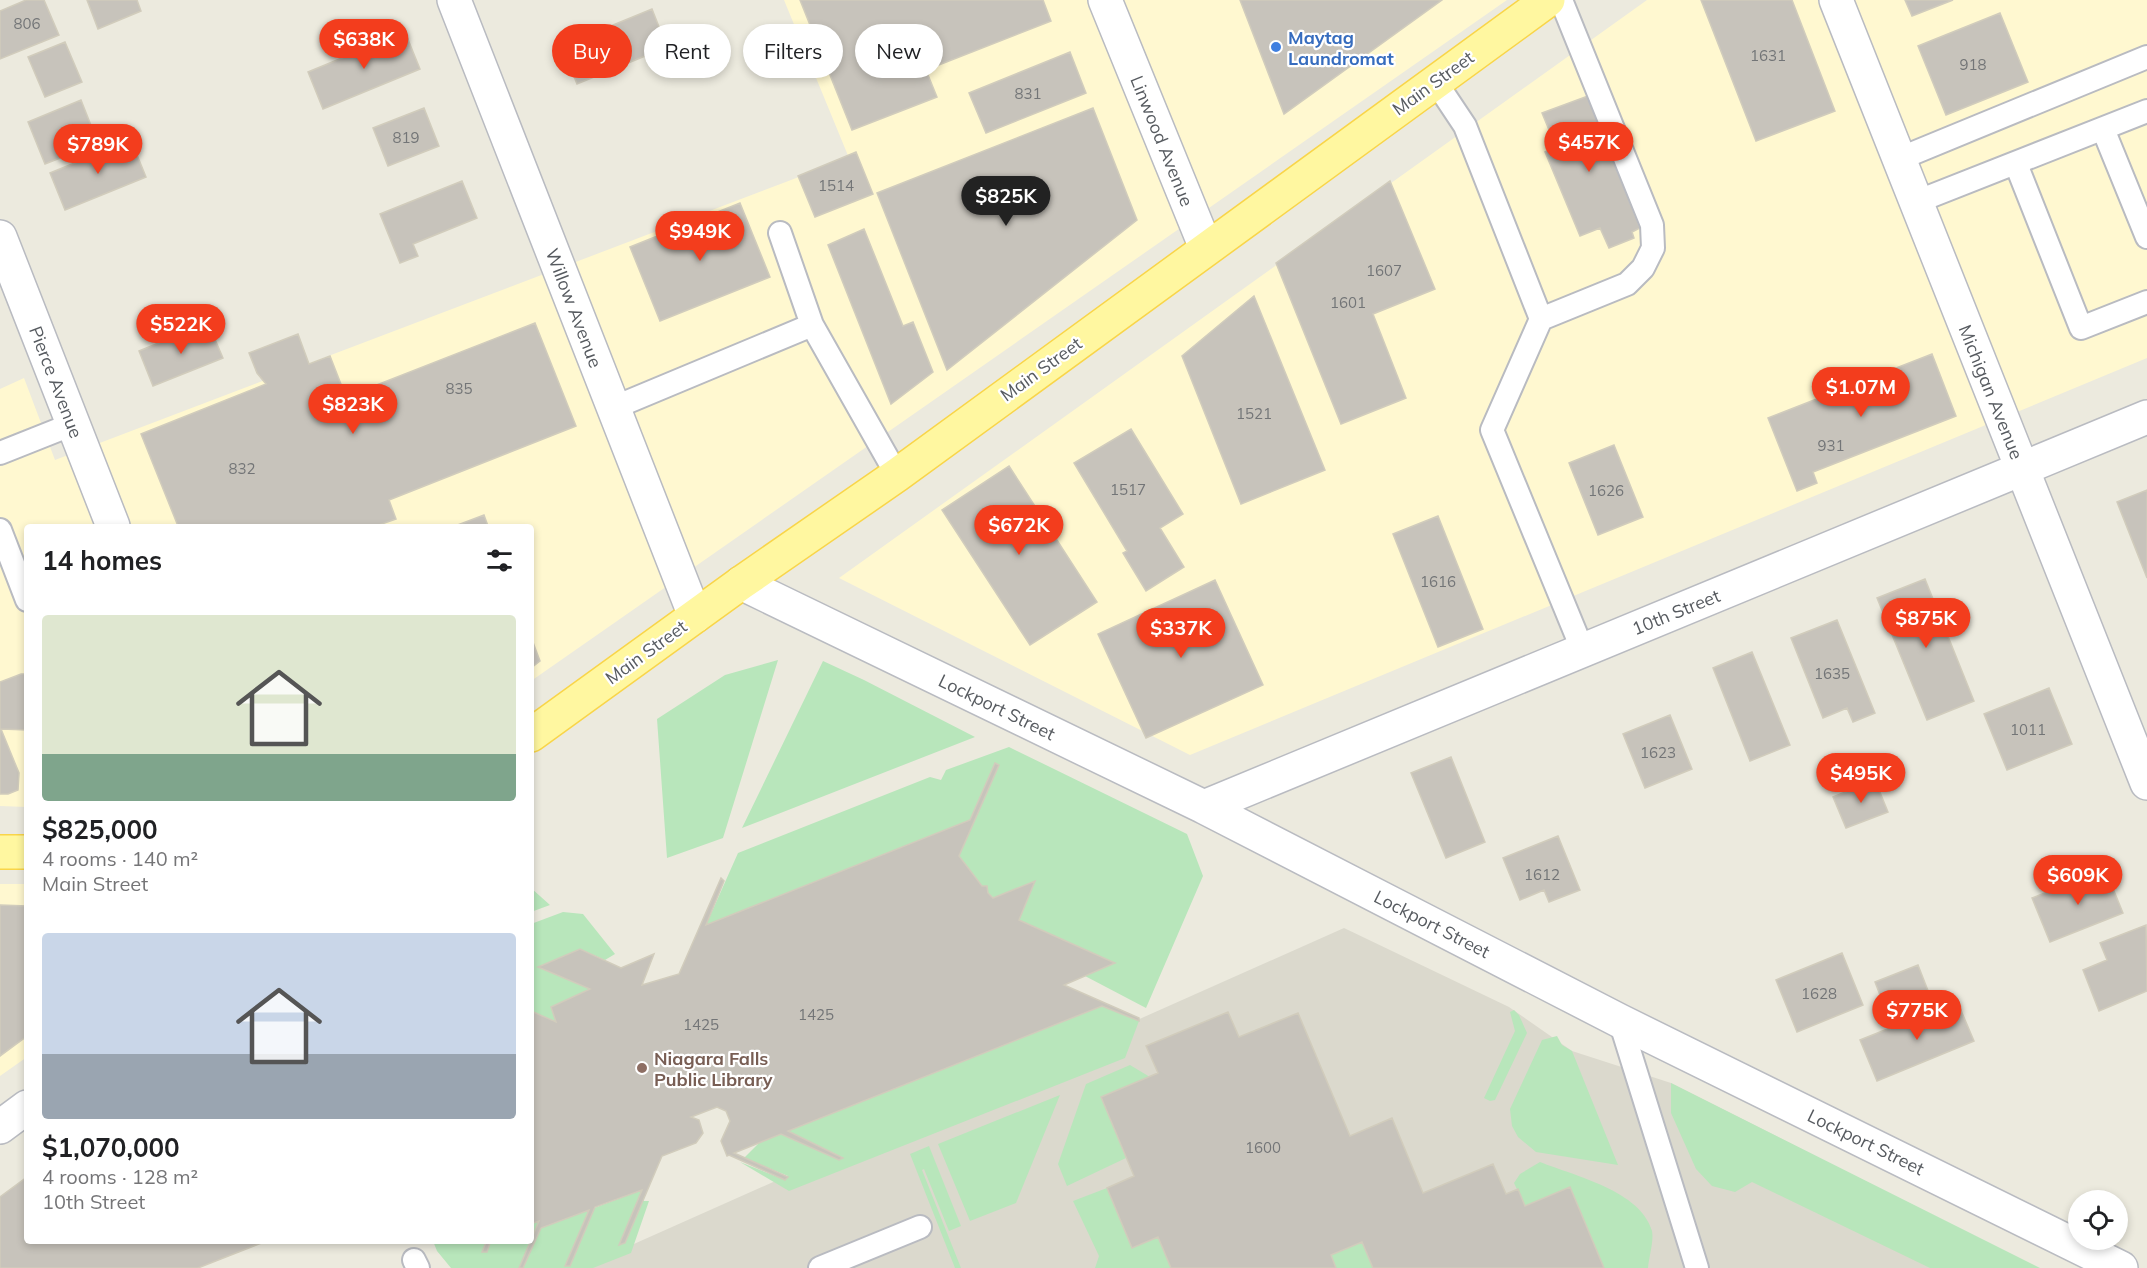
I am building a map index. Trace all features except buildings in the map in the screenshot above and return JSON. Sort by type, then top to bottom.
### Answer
[{"type":"main road","name":"Main Street","points":[[534,733],[741,583],[897,475],[1548,0]]},
{"type":"main road","points":[[0,852],[24,852]]},
{"type":"street","name":"Willow Avenue","points":[[454,0],[695,616]]},
{"type":"street","name":"Linwood Avenue","points":[[1105,0],[1206,248]]},
{"type":"street","name":"Michigan Avenue","points":[[1836,0],[2147,783]]},
{"type":"street","name":"Pierce Avenue","points":[[0,237],[112,524]]},
{"type":"street","name":"10th Street","points":[[1204,807],[2147,417]]},
{"type":"street","name":"Lockport Street","points":[[741,583],[1204,807],[1620,1021],[2121,1268]]},
{"type":"street","points":[[0,1127],[24,1109]]},
{"type":"lane","points":[[1540,319],[1627,284],[1643,268],[1653,249],[1652,225],[1560,0]]},
{"type":"lane","points":[[1899,159],[2147,57]]},
{"type":"lane","points":[[1436,81],[1465,126],[1540,319],[1492,430],[1583,651]]},
{"type":"lane","points":[[1916,202],[2147,111]]},
{"type":"lane","points":[[2103,129],[2147,237]]},
{"type":"lane","points":[[2016,164],[2081,328],[2147,302]]},
{"type":"lane","points":[[780,234],[812,325],[897,475]]},
{"type":"lane","points":[[614,408],[812,325]]},
{"type":"lane","points":[[0,453],[73,424]]},
{"type":"lane","points":[[0,530],[24,592]]},
{"type":"lane","points":[[1620,1021],[1697,1268]]},
{"type":"lane","points":[[820,1268],[920,1227]]},
{"type":"shaded area","points":[[784,0],[1507,0],[534,679],[534,524],[24,524],[24,807],[0,806],[0,389],[24,378],[55,460],[849,158],[816,78],[843,78],[843,24],[794,24]]},
{"type":"shaded area","points":[[1647,0],[2147,0],[2147,358],[1190,755],[839,578]]},
{"type":"shaded area","points":[[0,884],[24,884],[24,1059],[0,1076]]},
{"type":"shaded area","points":[[1344,928],[1509,1007],[1572,1051],[1671,1083],[2037,1268],[580,1268]]},
{"type":"green space","points":[[778,660],[723,838],[667,858],[657,719],[725,675]]},
{"type":"green space","points":[[823,661],[975,737],[742,828]]},
{"type":"green space","points":[[1009,747],[1187,834],[1203,876],[1146,1008],[1085,976],[1114,963],[1019,920],[988,893],[987,886],[982,886],[959,856],[998,765],[995,763],[970,820],[706,925],[738,853],[930,777],[941,780],[946,770]]},
{"type":"green space","points":[[534,891],[550,905],[534,911]]},
{"type":"green space","points":[[563,912],[583,914],[615,954],[605,960],[580,949],[539,967],[590,989],[551,1007],[556,1022],[534,1012],[534,923]]},
{"type":"green space","points":[[1102,1006],[1139,1021],[1125,1058],[789,1191],[740,1162],[785,1180],[788,1176],[744,1158],[760,1142],[781,1134],[839,1160],[842,1157],[788,1131]]},
{"type":"green space","points":[[1514,1010],[1519,1015],[1527,1033],[1495,1100],[1490,1101],[1484,1098],[1515,1031],[1510,1012]]},
{"type":"green space","points":[[1557,1036],[1562,1045],[1572,1051],[1618,1165],[1536,1152],[1518,1137],[1512,1126],[1510,1109],[1542,1040]]},
{"type":"green space","points":[[1130,1065],[1150,1077],[1101,1097],[1126,1158],[1067,1186],[1058,1164],[1086,1084]]},
{"type":"green space","points":[[1671,1083],[2040,1268],[1930,1268],[1752,1182],[1735,1192],[1712,1186],[1696,1169],[1671,1113]]},
{"type":"green space","points":[[1060,1095],[1016,1203],[970,1221],[938,1144]]},
{"type":"green space","points":[[929,1146],[961,1226],[949,1231],[924,1169],[922,1170],[961,1268],[955,1268],[910,1154]]},
{"type":"green space","points":[[1540,1162],[1588,1179],[1621,1195],[1635,1205],[1645,1217],[1652,1231],[1648,1268],[1604,1268],[1570,1187],[1525,1206],[1514,1183],[1520,1174]]},
{"type":"green space","points":[[1107,1188],[1132,1248],[1158,1237],[1171,1268],[1095,1268],[1099,1256],[1073,1201]]},
{"type":"green space","points":[[642,1190],[620,1244],[625,1243],[642,1201],[649,1201],[631,1253],[593,1268],[523,1268],[541,1228]]},
{"type":"green space","points":[[539,1221],[534,1233],[534,1223]]},
{"type":"green space","points":[[1362,1242],[1373,1268],[1336,1268],[1331,1255]]},
{"type":"green space","points":[[434,1244],[486,1244],[483,1252],[489,1244],[529,1244],[519,1268],[451,1268]]},
{"type":"place","name":"Maytag Laundromat","points":[[1276,47]]},
{"type":"place","name":"Niagara Falls Public Library","points":[[642,1068]]}]
